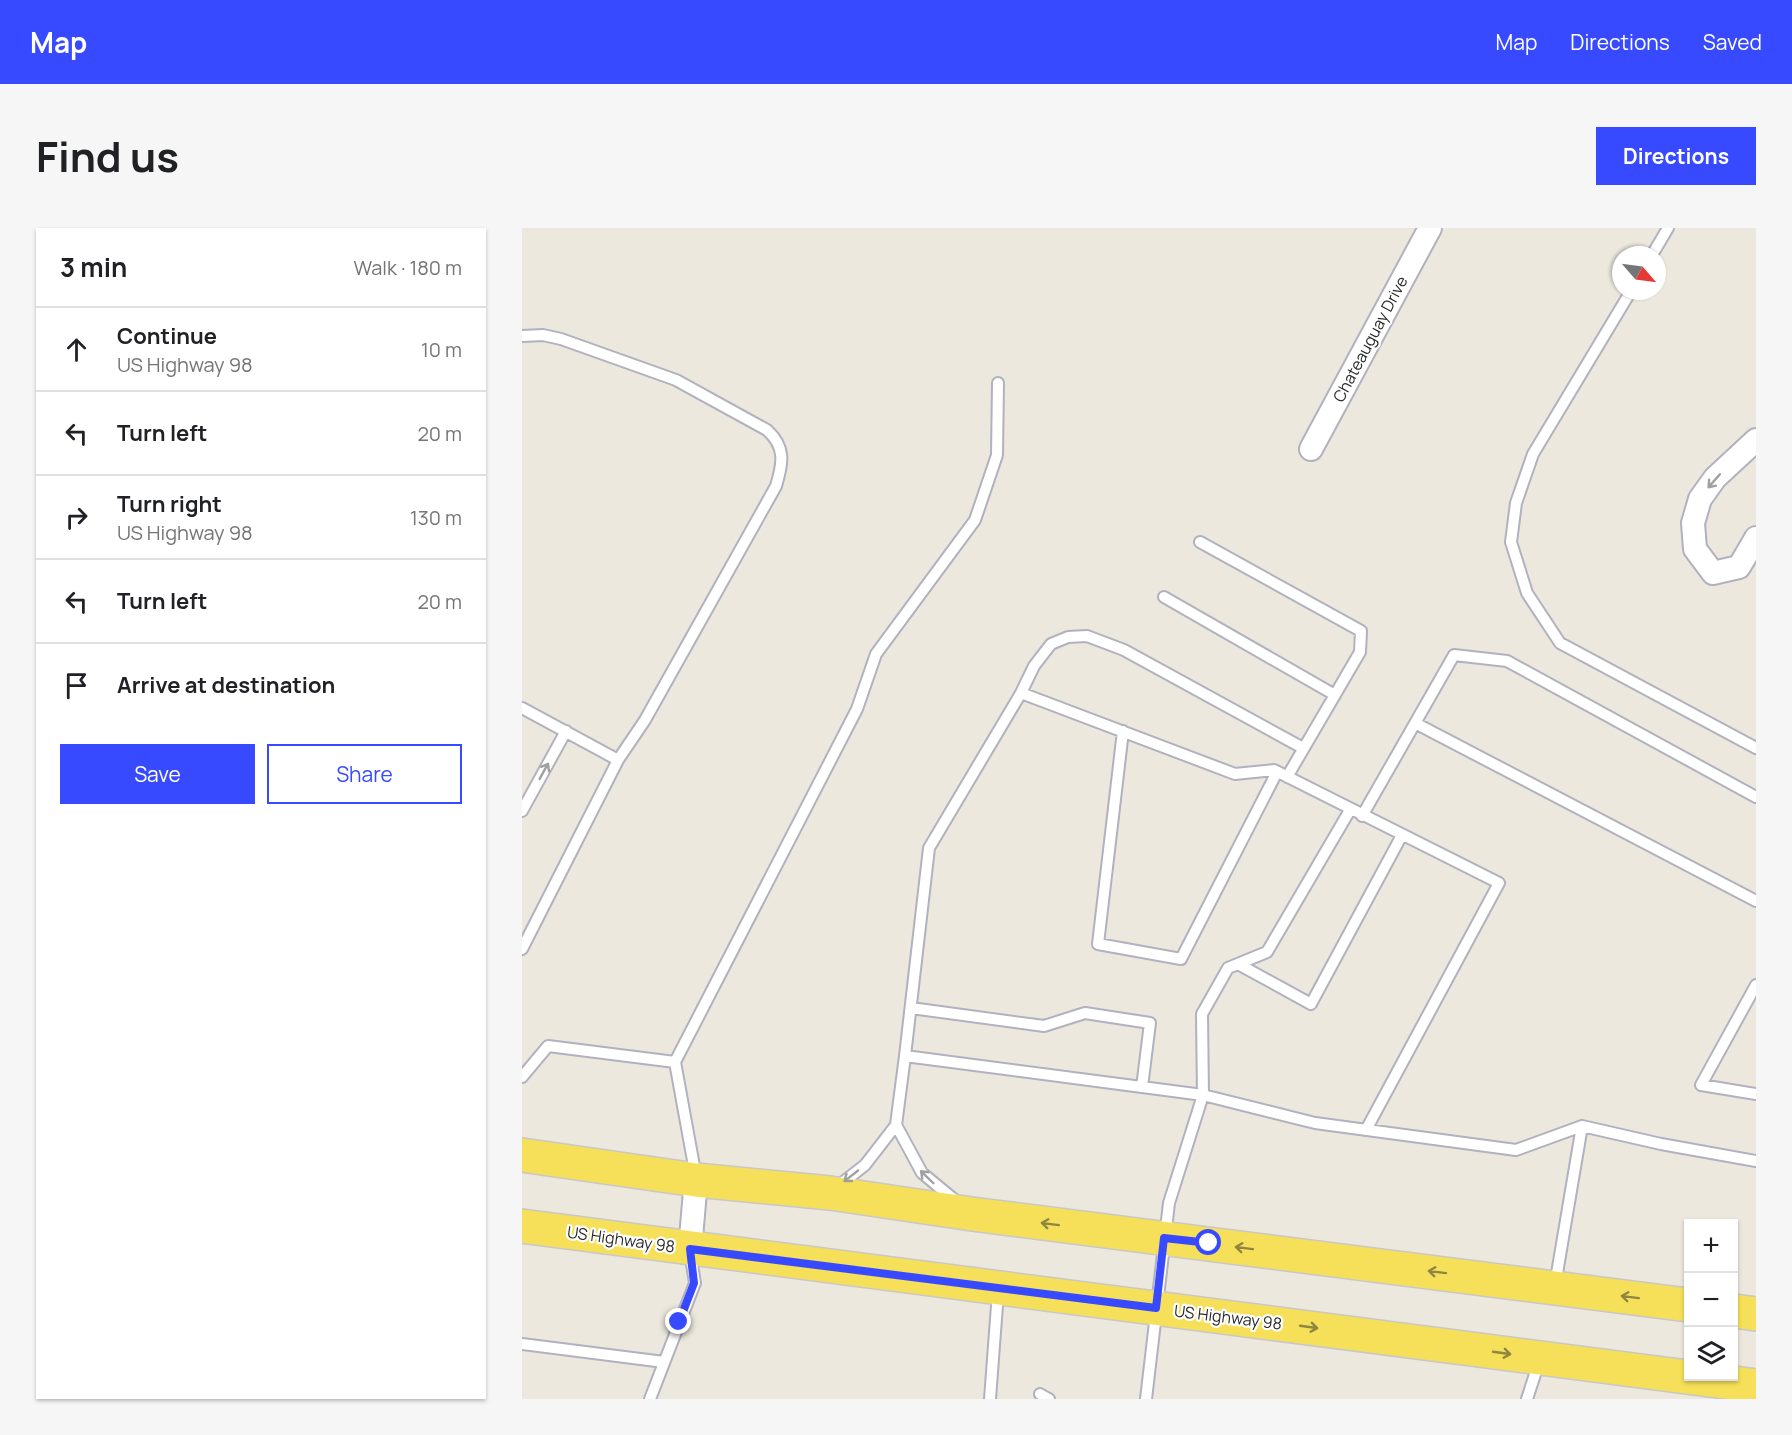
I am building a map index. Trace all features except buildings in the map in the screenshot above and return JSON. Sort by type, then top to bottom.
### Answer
[{"type":"main road","points":[[522,1155],[696,1180],[830,1193],[972,1214],[1684,1304]]},
{"type":"main road","name":"US Highway 98","points":[[522,1226],[1756,1386]]},
{"type":"main road","points":[[1738,1312],[1756,1314]]},
{"type":"street","name":"Chateauguay Drive","points":[[1311,449],[1430,228]]},
{"type":"street","points":[[1756,440],[1715,478],[1700,499],[1693,523],[1695,549],[1713,573],[1739,567],[1756,538]]},
{"type":"street","points":[[690,1249],[696,1180]]},
{"type":"lane","points":[[1657,246],[1668,228]]},
{"type":"lane","points":[[1625,300],[1533,454],[1516,502],[1511,542],[1527,593],[1560,643],[1756,748]]},
{"type":"lane","points":[[522,336],[543,335],[561,339],[676,380],[767,429],[781,449],[783,465],[776,486],[645,720],[618,760],[522,949]]},
{"type":"lane","points":[[696,1180],[675,1062],[857,709],[876,654],[975,520],[997,455],[998,382]]},
{"type":"lane","points":[[1123,731],[1098,944],[1182,959],[1282,775],[1303,748],[1360,652],[1361,631],[1200,542]]},
{"type":"lane","points":[[1164,597],[1335,695]]},
{"type":"lane","points":[[830,1193],[865,1165],[896,1125],[929,849],[1021,693],[1034,666],[1051,644],[1068,637],[1087,636],[1124,650],[1303,748]]},
{"type":"lane","points":[[1362,816],[1454,655],[1507,661],[1756,797]]},
{"type":"lane","points":[[1021,693],[1235,774],[1282,775],[1499,882],[1366,1130]]},
{"type":"lane","points":[[522,708],[618,760]]},
{"type":"lane","points":[[1415,723],[1756,902]]},
{"type":"lane","points":[[522,811],[566,731]]},
{"type":"lane","points":[[1146,1399],[1169,1203],[1203,1095],[1202,1014],[1228,968],[1267,952],[1350,810]]},
{"type":"lane","points":[[1238,964],[1311,1004],[1402,835]]},
{"type":"lane","points":[[1756,985],[1701,1085],[1756,1094]]},
{"type":"lane","points":[[911,1008],[1044,1026],[1085,1013],[1150,1023],[1142,1087]]},
{"type":"lane","points":[[522,1077],[548,1046],[675,1062]]},
{"type":"lane","points":[[905,1056],[1203,1095],[1315,1123],[1516,1150],[1582,1126],[1661,1144],[1756,1161]]},
{"type":"lane","points":[[896,1125],[922,1173],[972,1214]]},
{"type":"lane","points":[[1555,1287],[1582,1126]]},
{"type":"lane","points":[[650,1399],[694,1283],[690,1249]]},
{"type":"lane","points":[[990,1399],[998,1288]]},
{"type":"lane","points":[[522,1344],[664,1362]]},
{"type":"lane","points":[[1527,1399],[1540,1358]]},
{"type":"route","points":[[679,1322],[694,1283],[690,1249],[1156,1308],[1164,1238],[1209,1243]]}]
